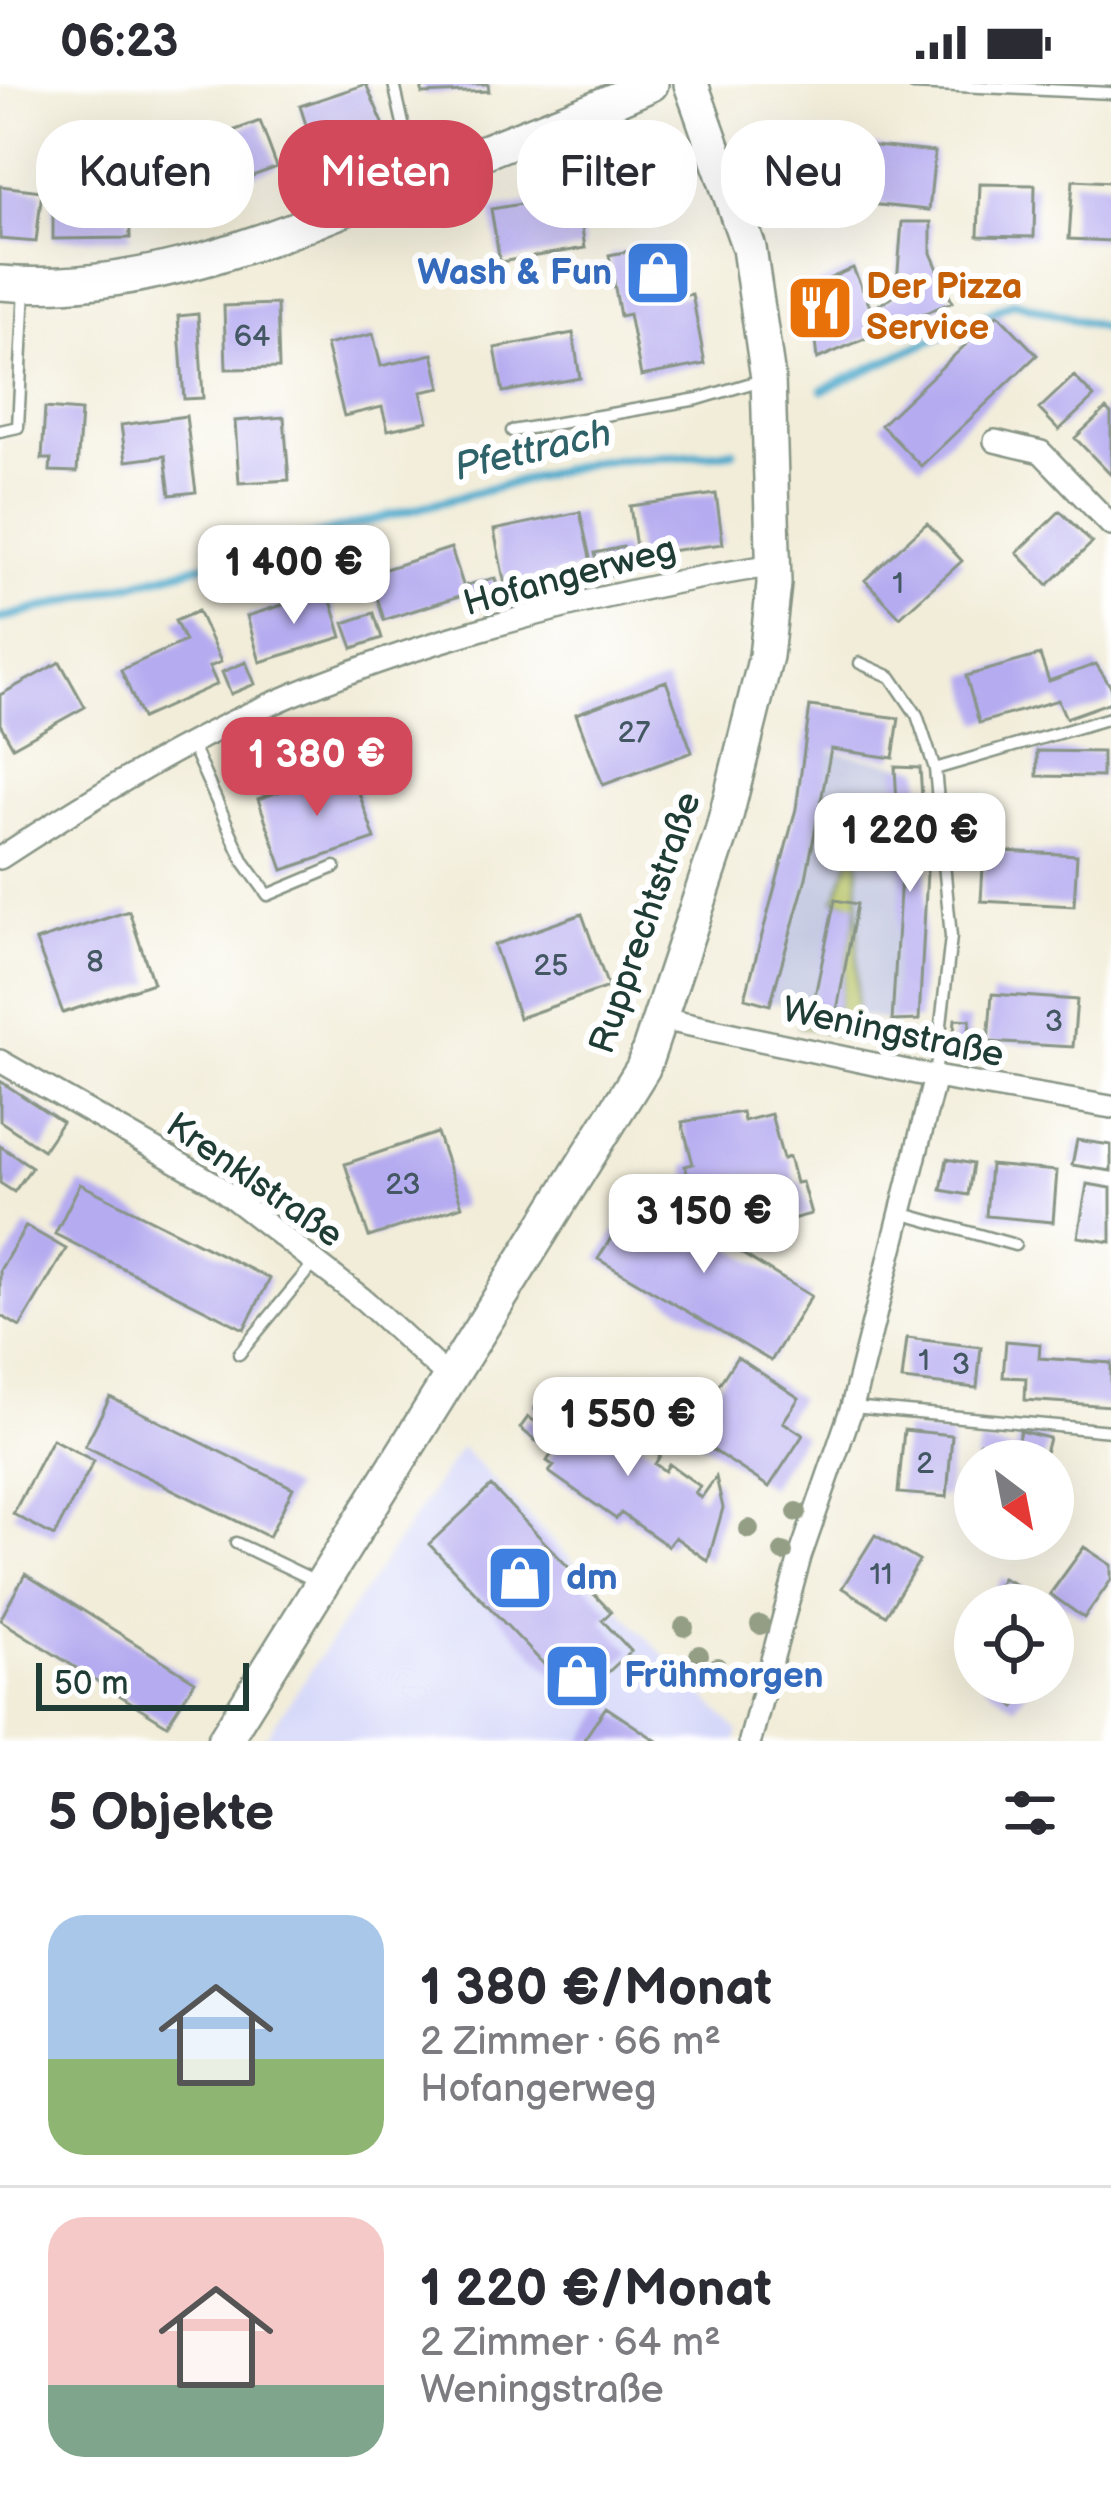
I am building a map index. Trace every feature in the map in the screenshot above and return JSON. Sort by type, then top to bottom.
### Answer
[{"type":"main road","points":[[493,148],[651,84]]},
{"type":"main road","name":"Rupprechtstraße","points":[[224,1741],[643,1068],[739,763],[766,656],[776,566],[768,378],[744,228],[691,84]]},
{"type":"main road","points":[[13,284],[96,286],[177,268],[295,228]]},
{"type":"street","points":[[995,441],[1041,452],[1111,524]]},
{"type":"street","name":"Hofangerweg","points":[[0,858],[190,743],[285,700],[479,634],[706,576],[776,566]]},
{"type":"street","name":"Weningstraße","points":[[662,1019],[935,1077],[1111,1107]]},
{"type":"street","name":"Krenklstraße","points":[[0,1060],[212,1182],[364,1300],[451,1380]]},
{"type":"street","points":[[750,1741],[800,1557],[852,1407],[935,1077]]},
{"type":"lane","points":[[394,84],[402,120]]},
{"type":"lane","points":[[913,84],[1111,93]]},
{"type":"lane","points":[[0,431],[18,427],[13,284]]},
{"type":"lane","points":[[512,431],[698,398],[768,378]]},
{"type":"lane","points":[[860,663],[891,677],[916,715],[935,769],[951,937],[935,1077]]},
{"type":"lane","points":[[935,769],[1110,718]]},
{"type":"lane","points":[[190,743],[244,862],[268,895],[335,867]]},
{"type":"lane","points":[[904,1214],[1016,1245]]},
{"type":"lane","points":[[239,1354],[314,1263]]},
{"type":"lane","points":[[852,1407],[1111,1431]]},
{"type":"lane","points":[[236,1543],[323,1584]]},
{"type":"shaded area","points":[[804,746],[920,768],[927,872],[919,1020],[892,1021],[745,998],[796,809]]},
{"type":"shaded area","points":[[461,1447],[739,1732],[736,1741],[263,1741]]},
{"type":"green space","points":[[859,854],[856,1029],[840,1035],[798,1026],[813,1005],[837,1009],[857,905],[835,900],[851,856]]},
{"type":"building","points":[[366,84],[382,120],[304,120],[300,106]]},
{"type":"building","points":[[422,84],[488,84],[489,91],[422,94]]},
{"type":"building","points":[[260,121],[277,167],[254,175],[254,123]]},
{"type":"building","points":[[885,147],[935,152],[929,210],[885,206]]},
{"type":"building","points":[[1073,180],[1111,182],[1111,241],[1069,239]]},
{"type":"building","points":[[980,184],[1035,185],[1034,237],[978,236]]},
{"type":"building","points":[[0,186],[36,190],[36,242],[0,239]]},
{"type":"building","points":[[517,205],[517,228],[582,228],[585,248],[500,262],[493,209]]},
{"type":"building","points":[[902,222],[931,222],[931,253],[952,302],[817,359],[809,288],[853,268],[871,309],[896,295]]},
{"type":"building","points":[[53,228],[130,228],[130,238],[53,239]]},
{"type":"building","points":[[661,245],[671,298],[692,294],[705,364],[641,376],[629,314],[620,316],[609,255]]},
{"type":"building","points":[[277,304],[279,368],[226,369],[224,306]]},
{"type":"building","points":[[198,314],[203,398],[184,399],[178,316]]},
{"type":"building","points":[[998,314],[1037,355],[921,466],[881,425]]},
{"type":"building","points":[[573,333],[580,378],[503,392],[495,348]]},
{"type":"building","points":[[373,334],[381,366],[433,354],[441,388],[421,392],[428,421],[388,430],[382,407],[344,416],[326,345]]},
{"type":"building","points":[[1074,376],[1094,397],[1059,430],[1039,409]]},
{"type":"building","points":[[45,408],[81,411],[77,472],[50,471],[51,459],[42,459]]},
{"type":"building","points":[[1106,409],[1111,414],[1111,475],[1075,438]]},
{"type":"building","points":[[186,416],[196,492],[170,495],[165,456],[126,461],[121,425]]},
{"type":"building","points":[[284,417],[289,480],[239,483],[235,421]]},
{"type":"building","points":[[716,494],[723,544],[637,555],[630,506]]},
{"type":"building","points":[[1060,511],[1092,543],[1048,585],[1017,553]]},
{"type":"building","points":[[580,512],[592,567],[505,585],[494,530]]},
{"type":"building","points":[[927,523],[962,561],[900,617],[865,580]]},
{"type":"building","points":[[623,547],[628,572],[600,577],[595,553]]},
{"type":"building","points":[[451,548],[466,594],[384,620],[370,574]]},
{"type":"building","points":[[495,578],[501,602],[472,609],[466,585]]},
{"type":"building","points":[[328,591],[342,637],[260,662],[247,616]]},
{"type":"building","points":[[198,611],[221,662],[209,667],[217,684],[142,718],[121,670],[185,641],[175,621]]},
{"type":"building","points":[[374,613],[382,638],[353,648],[344,623]]},
{"type":"building","points":[[1040,655],[1049,681],[1096,664],[1111,687],[1111,702],[1066,718],[1058,700],[979,723],[966,676]]},
{"type":"building","points":[[60,662],[85,707],[13,747],[0,724],[0,695]]},
{"type":"building","points":[[246,662],[255,684],[231,694],[222,672]]},
{"type":"building","points":[[666,681],[692,752],[603,785],[576,714]]},
{"type":"building","points":[[810,706],[899,718],[893,758],[831,749],[806,878],[770,1005],[745,998],[796,809]]},
{"type":"building","points":[[1037,751],[1102,752],[1102,777],[1037,776]]},
{"type":"building","points":[[350,767],[375,839],[283,870],[258,799]]},
{"type":"building","points":[[895,767],[920,768],[927,872],[919,1020],[892,1021],[901,876]]},
{"type":"building","points":[[984,850],[1077,855],[1074,906],[981,901]]},
{"type":"building","points":[[835,900],[857,904],[837,1010],[813,1005]]},
{"type":"building","points":[[129,911],[153,983],[63,1013],[36,941]]},
{"type":"building","points":[[582,914],[608,987],[519,1018],[494,945]]},
{"type":"building","points":[[992,994],[1077,1000],[1073,1047],[988,1042]]},
{"type":"building","points":[[955,1019],[970,1020],[968,1045],[953,1044]]},
{"type":"building","points":[[0,1081],[62,1122],[43,1150],[0,1121]]},
{"type":"building","points":[[742,1112],[744,1121],[771,1114],[783,1159],[789,1157],[796,1183],[802,1182],[811,1214],[743,1232],[735,1198],[750,1194],[747,1182],[693,1196],[685,1166],[693,1164],[682,1122]]},
{"type":"building","points":[[437,1133],[462,1206],[369,1237],[345,1164]]},
{"type":"building","points":[[1077,1140],[1111,1145],[1111,1171],[1072,1165]]},
{"type":"building","points":[[0,1146],[32,1167],[14,1192],[0,1183]]},
{"type":"building","points":[[947,1159],[973,1164],[968,1195],[941,1190]]},
{"type":"building","points":[[990,1165],[1057,1171],[1053,1222],[986,1216]]},
{"type":"building","points":[[80,1184],[270,1279],[244,1329],[55,1234]]},
{"type":"building","points":[[1087,1184],[1111,1188],[1111,1242],[1078,1237]]},
{"type":"building","points":[[640,1191],[811,1296],[771,1361],[598,1259]]},
{"type":"building","points":[[26,1226],[66,1249],[20,1327],[0,1315],[0,1270]]},
{"type":"building","points":[[907,1338],[981,1347],[977,1388],[902,1380]]},
{"type":"building","points":[[1006,1341],[1040,1344],[1039,1358],[1111,1363],[1111,1406],[1025,1400],[1026,1378],[1003,1377]]},
{"type":"building","points":[[737,1357],[799,1398],[783,1422],[803,1435],[769,1487],[687,1433]]},
{"type":"building","points":[[110,1397],[293,1488],[269,1537],[85,1446]]},
{"type":"building","points":[[541,1398],[559,1411],[561,1425],[568,1430],[582,1412],[588,1416],[593,1410],[660,1456],[655,1464],[665,1471],[669,1464],[700,1486],[695,1493],[701,1498],[716,1477],[723,1508],[708,1561],[675,1537],[668,1546],[621,1513],[616,1519],[549,1472],[554,1466],[547,1461],[557,1446],[550,1440],[536,1441],[520,1428],[528,1417],[534,1421],[539,1414],[534,1409]]},
{"type":"building","points":[[904,1430],[952,1435],[947,1497],[898,1493]]},
{"type":"building","points":[[1020,1431],[1049,1438],[1048,1440],[1018,1440]]},
{"type":"building","points":[[52,1439],[94,1461],[54,1536],[13,1514]]},
{"type":"building","name":"dm","points":[[491,1486],[611,1612],[602,1620],[631,1651],[578,1700],[429,1544]]},
{"type":"building","points":[[875,1535],[919,1561],[886,1615],[842,1588]]},
{"type":"building","points":[[1084,1547],[1111,1565],[1111,1580],[1084,1618],[1074,1611],[1074,1584],[1057,1584]]},
{"type":"building","points":[[25,1574],[195,1681],[167,1725],[0,1620]]},
{"type":"building","points":[[606,1707],[657,1741],[583,1741]]},
{"type":"waterway","name":"Pfettrach","points":[[823,390],[1014,302],[1111,330]]},
{"type":"waterway","name":"Pfettrach","points":[[0,619],[592,462],[733,451]]},
{"type":"place","name":"Wash & Fun","points":[[658,273]]},
{"type":"place","name":"Der Pizza Service","points":[[820,308]]},
{"type":"place","name":"dm","points":[[520,1578]]},
{"type":"place","name":"Frühmorgen","points":[[577,1676]]}]
